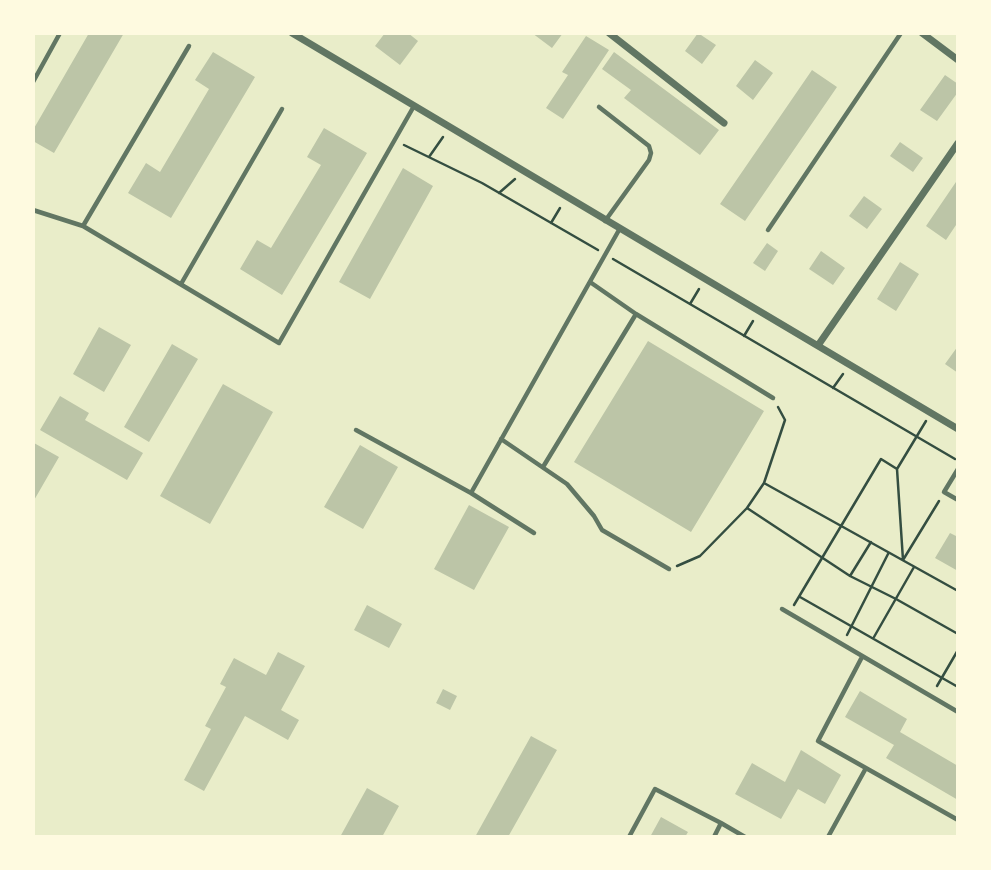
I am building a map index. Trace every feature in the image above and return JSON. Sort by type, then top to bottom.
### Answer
[{"type":"street","points":[[292,33],[619,230],[819,344],[958,429]]},
{"type":"street","points":[[609,33],[724,122]]},
{"type":"street","points":[[922,33],[958,60]]},
{"type":"street","points":[[819,344],[958,143]]},
{"type":"lane","points":[[33,82],[60,33]]},
{"type":"lane","points":[[768,230],[901,33]]},
{"type":"lane","points":[[83,226],[189,46]]},
{"type":"lane","points":[[33,210],[83,226],[279,344],[414,106]]},
{"type":"lane","points":[[598,107],[649,146],[651,153],[649,160],[605,221]]},
{"type":"lane","points":[[181,284],[282,109]]},
{"type":"lane","points":[[471,493],[619,230]]},
{"type":"lane","points":[[590,282],[636,314],[773,398]]},
{"type":"lane","points":[[543,467],[636,314]]},
{"type":"lane","points":[[356,430],[471,493],[534,533]]},
{"type":"lane","points":[[501,439],[567,484],[594,516],[602,530],[669,569]]},
{"type":"lane","points":[[958,469],[944,492],[958,500]]},
{"type":"lane","points":[[782,609],[958,712]]},
{"type":"lane","points":[[862,657],[818,741],[958,820]]},
{"type":"lane","points":[[828,837],[866,768]]},
{"type":"lane","points":[[629,837],[656,789],[745,837]]},
{"type":"lane","points":[[713,837],[721,823]]},
{"type":"path","points":[[429,157],[450,128]]},
{"type":"path","points":[[395,141],[499,193],[958,461]]},
{"type":"path","points":[[499,193],[524,172]]},
{"type":"path","points":[[551,223],[566,198]]},
{"type":"path","points":[[690,304],[705,279]]},
{"type":"path","points":[[744,336],[759,310]]},
{"type":"path","points":[[833,388],[850,363]]},
{"type":"path","points":[[669,569],[700,556],[747,508],[764,483],[785,420],[773,398]]},
{"type":"path","points":[[903,561],[897,469],[931,412]]},
{"type":"path","points":[[897,469],[881,459],[799,597],[958,687]]},
{"type":"path","points":[[764,483],[958,591]]},
{"type":"path","points":[[903,561],[944,492]]},
{"type":"path","points":[[747,508],[850,576],[896,598],[958,634]]},
{"type":"path","points":[[850,576],[870,542]]},
{"type":"path","points":[[852,626],[889,553]]},
{"type":"path","points":[[874,638],[914,567]]},
{"type":"path","points":[[931,697],[958,650]]},
{"type":"building","points":[[89,33],[124,33],[54,153],[33,141],[33,130]]},
{"type":"building","points":[[385,33],[408,33],[418,41],[400,65],[375,46]]},
{"type":"building","points":[[532,33],[563,33],[552,48]]},
{"type":"building","points":[[698,33],[716,45],[702,64],[685,51]]},
{"type":"building","points":[[586,36],[609,50],[563,119],[546,108],[568,75],[562,72]]},
{"type":"building","points":[[213,52],[255,77],[171,218],[128,193],[146,163],[160,172],[209,89],[195,80]]},
{"type":"building","points":[[614,52],[719,130],[700,155],[624,98],[631,90],[602,69]]},
{"type":"building","points":[[755,60],[773,73],[753,100],[736,86]]},
{"type":"building","points":[[812,70],[837,87],[745,221],[720,204]]},
{"type":"building","points":[[945,75],[958,84],[958,92],[937,121],[920,110]]},
{"type":"building","points":[[324,128],[367,153],[282,295],[240,269],[257,240],[271,248],[321,165],[307,157]]},
{"type":"building","points":[[900,142],[923,158],[913,172],[890,156]]},
{"type":"building","points":[[403,168],[433,186],[370,299],[339,282]]},
{"type":"building","points":[[958,179],[958,222],[946,240],[926,226]]},
{"type":"building","points":[[864,196],[882,209],[867,229],[849,216]]},
{"type":"building","points":[[767,243],[778,251],[765,271],[753,263]]},
{"type":"building","points":[[821,251],[845,268],[833,285],[809,269]]},
{"type":"building","points":[[900,262],[919,274],[896,311],[877,299]]},
{"type":"building","points":[[99,327],[131,345],[104,392],[73,374]]},
{"type":"building","points":[[648,341],[764,411],[691,532],[574,462]]},
{"type":"building","points":[[172,344],[198,359],[149,442],[124,427]]},
{"type":"building","points":[[958,346],[958,373],[945,364]]},
{"type":"building","points":[[223,384],[273,412],[210,524],[160,496]]},
{"type":"building","points":[[60,396],[89,413],[85,420],[143,453],[127,480],[40,430]]},
{"type":"building","points":[[33,444],[59,457],[33,502]]},
{"type":"building","points":[[360,445],[398,467],[363,529],[324,507]]},
{"type":"building","points":[[469,505],[509,527],[474,590],[434,569]]},
{"type":"building","points":[[950,533],[958,537],[958,571],[935,558]]},
{"type":"building","points":[[367,605],[402,624],[389,648],[354,630]]},
{"type":"building","points":[[278,652],[305,666],[281,710],[299,720],[288,740],[245,716],[204,791],[184,780],[211,729],[205,726],[226,687],[220,684],[234,658],[266,675]]},
{"type":"building","points":[[443,689],[457,696],[450,710],[436,703]]},
{"type":"building","points":[[860,691],[907,719],[900,732],[958,766],[958,800],[886,758],[894,745],[845,717]]},
{"type":"building","points":[[531,736],[557,750],[508,837],[475,837]]},
{"type":"building","points":[[801,750],[841,775],[825,804],[798,789],[781,819],[735,794],[752,763],[785,782]]},
{"type":"building","points":[[367,788],[399,806],[382,837],[340,837]]},
{"type":"building","points":[[661,817],[688,832],[685,837],[650,837]]}]
